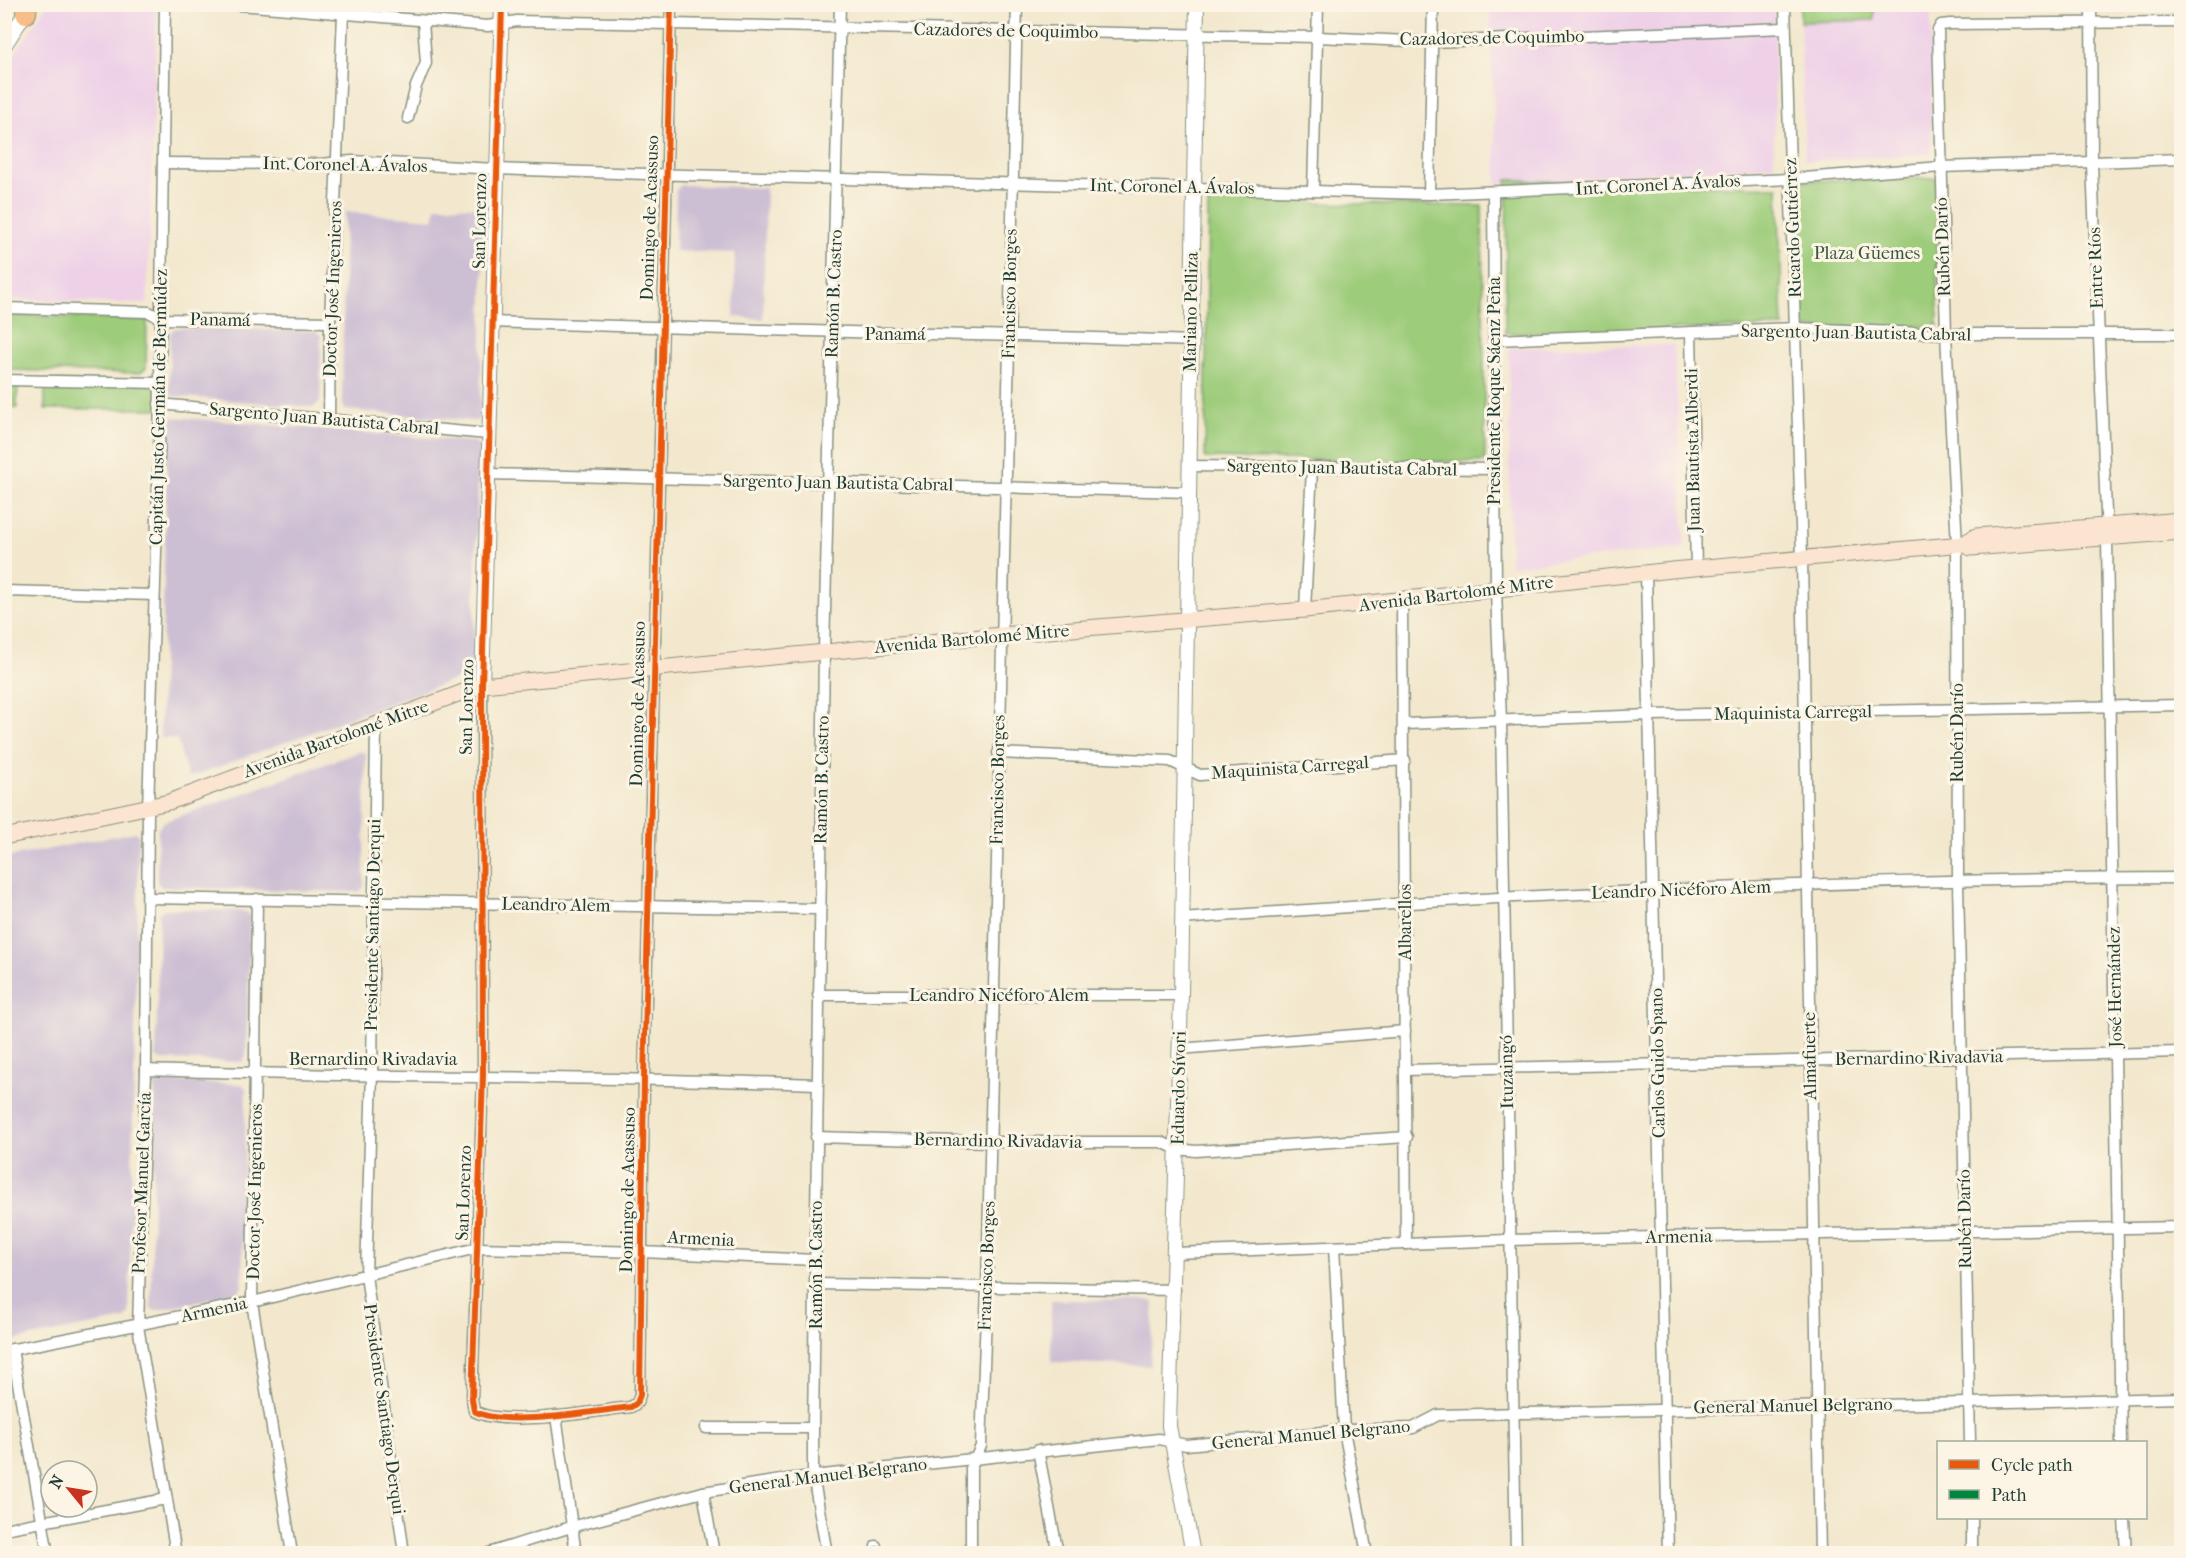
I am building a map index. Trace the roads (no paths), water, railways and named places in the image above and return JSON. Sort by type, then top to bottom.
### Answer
[{"type":"main road","name":"Avenida Bartolomé Mitre","points":[[2106,533],[2181,520]]},
{"type":"main road","name":"Avenida Bartolomé Mitre","points":[[4,837],[148,809],[482,685],[1001,635],[1402,601],[1646,573],[1960,544],[1976,536],[2181,532]]},
{"type":"street","name":"Capitán Justo Germán de Bermúdez","points":[[148,809],[160,383],[165,4]]},
{"type":"street","name":"Cazadores de Coquimbo","points":[[229,4],[489,26],[502,22],[670,23],[1317,37],[1432,42],[1785,28]]},
{"type":"street","name":"San Lorenzo","points":[[502,4],[482,685],[483,1075],[472,1399],[474,1411],[486,1417],[556,1416]]},
{"type":"street","name":"Domingo de Acassuso","points":[[556,1416],[631,1407],[637,1403],[640,1395],[644,1078],[671,4]]},
{"type":"street","name":"Ramón B. Castro","points":[[827,1554],[813,1475],[813,1428],[819,909],[828,482],[838,180],[840,4]]},
{"type":"street","name":"Francisco Borges","points":[[971,1554],[970,1468],[981,1446],[987,1288],[1017,4]]},
{"type":"street","name":"Mariano Pelliza","points":[[1188,620],[1190,341],[1197,4]]},
{"type":"street","points":[[1312,191],[1318,4]]},
{"type":"street","points":[[1429,194],[1433,4]]},
{"type":"street","name":"Ricardo Gutiérrez","points":[[1785,4],[1802,558]]},
{"type":"street","name":"Entre Ríos","points":[[2091,4],[2092,163],[2106,533]]},
{"type":"street","points":[[4,46],[28,7]]},
{"type":"street","name":"Doctor José Ingenieros","points":[[329,420],[330,322],[343,14]]},
{"type":"street","points":[[408,118],[416,86],[426,63],[423,21]]},
{"type":"street","points":[[2092,21],[2181,22]]},
{"type":"street","name":"Rubén Darío","points":[[1970,1441],[1958,882],[1957,708],[1960,544],[1946,334],[1938,30],[1941,25],[2092,21]]},
{"type":"street","name":"Int. Coronel A. Ávalos","points":[[163,163],[352,161],[496,170],[1429,194],[1792,179],[1941,166],[2181,159]]},
{"type":"street","name":"Presidente Roque Sáenz Peña","points":[[1493,193],[1496,590]]},
{"type":"street","name":"Panamá","points":[[4,308],[149,312],[160,319],[330,322]]},
{"type":"street","name":"Panamá","points":[[492,322],[1190,341]]},
{"type":"street","name":"Sargento Juan Bautista Cabral","points":[[1494,340],[1796,328],[1946,334],[2181,334]]},
{"type":"street","name":"Juan Bautista Alberdi","points":[[1691,333],[1696,568]]},
{"type":"street","points":[[4,381],[160,383]]},
{"type":"street","name":"Sargento Juan Bautista Cabral","points":[[159,404],[488,434]]},
{"type":"street","name":"Sargento Juan Bautista Cabral","points":[[1189,466],[1495,469]]},
{"type":"street","points":[[1305,610],[1312,468]]},
{"type":"street","name":"Sargento Juan Bautista Cabral","points":[[488,474],[1188,492]]},
{"type":"street","name":"José Hernández","points":[[2106,533],[2121,1441]]},
{"type":"street","name":"Almafuerte","points":[[1802,558],[1803,714],[1820,1554]]},
{"type":"street","name":"Carlos Guido Spano","points":[[1646,573],[1651,715],[1663,1409],[1668,1554]]},
{"type":"street","name":"Ituzaingó","points":[[1496,590],[1501,721],[1508,1240],[1516,1554]]},
{"type":"street","points":[[4,591],[154,595]]},
{"type":"street","name":"Albarellos","points":[[1402,601],[1405,724],[1406,1244]]},
{"type":"street","name":"Eduardo Sívori","points":[[1188,620],[1176,1253],[1170,1442],[1193,1554]]},
{"type":"street","name":"Maquinista Carregal","points":[[1405,724],[1651,715],[1803,714],[1957,708],[2181,705]]},
{"type":"street","name":"Presidente Santiago Derqui","points":[[376,725],[372,901],[372,1073],[366,1275],[404,1554]]},
{"type":"street","name":"Maquinista Carregal","points":[[998,753],[1170,761],[1200,775],[1405,760]]},
{"type":"street","name":"Profesor Manuel García","points":[[148,809],[146,1070],[138,1326],[176,1554]]},
{"type":"street","name":"Leandro Nicéforo Alem","points":[[1182,919],[1405,901],[1654,889],[2181,878]]},
{"type":"street","name":"Leandro Alem","points":[[148,898],[819,909]]},
{"type":"street","name":"Doctor José Ingenieros","points":[[257,899],[257,1074],[252,1302],[292,1554]]},
{"type":"street","name":"Leandro Nicéforo Alem","points":[[818,995],[1181,995]]},
{"type":"street","points":[[1179,1049],[1405,1031]]},
{"type":"street","name":"Bernardino Rivadavia","points":[[1406,1071],[1658,1063],[2181,1052]]},
{"type":"street","name":"Bernardino Rivadavia","points":[[146,1070],[257,1074],[372,1073],[644,1078],[817,1084]]},
{"type":"street","name":"Bernardino Rivadavia","points":[[816,1137],[990,1142],[1161,1142],[1177,1149],[1196,1151],[1407,1137]]},
{"type":"street","name":"Armenia","points":[[1176,1253],[1508,1240],[2181,1227]]},
{"type":"street","points":[[1334,1247],[1344,1430],[1367,1554]]},
{"type":"street","name":"Armenia","points":[[8,1350],[252,1302],[477,1248],[642,1252],[816,1260]]},
{"type":"street","points":[[816,1284],[1175,1290]]},
{"type":"street","points":[[8,1350],[48,1554]]},
{"type":"street","name":"General Manuel Belgrano","points":[[486,1554],[571,1527],[703,1492],[813,1475],[1038,1450],[1159,1439],[1186,1445],[1344,1430],[1413,1428],[1438,1415],[2181,1398]]},
{"type":"street","points":[[556,1416],[576,1554]]},
{"type":"street","points":[[706,1428],[813,1428]]},
{"type":"street","points":[[1038,1450],[1058,1554]]},
{"type":"street","points":[[703,1492],[714,1554]]},
{"type":"street","points":[[4,1530],[166,1499]]},
{"type":"street","points":[[1972,1519],[1972,1554]]},
{"type":"street","points":[[2124,1519],[2126,1554]]},
{"type":"park label","name":"Plaza Güemes","points":[[1867,253]]}]
